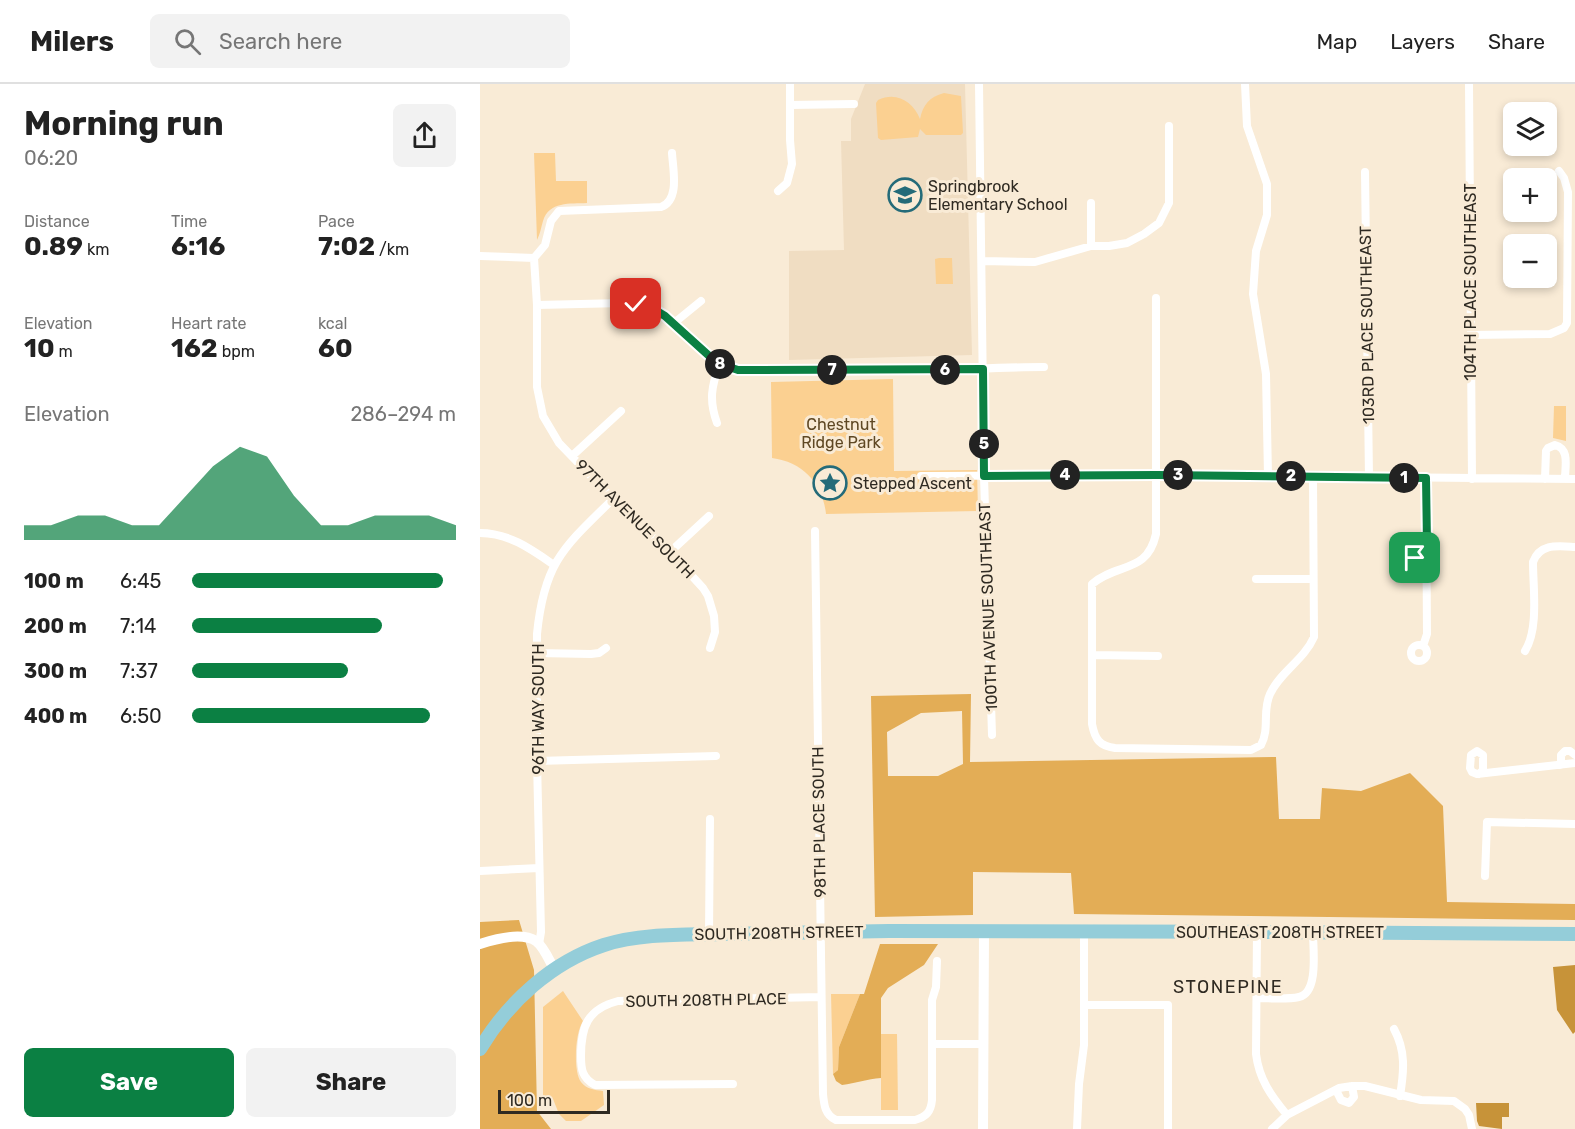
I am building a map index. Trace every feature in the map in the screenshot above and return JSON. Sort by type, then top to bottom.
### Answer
[{"type":"main road","name":"SOUTH 208TH STREET","points":[[480,1049],[512,1007],[532,986],[577,955],[618,941],[709,934],[984,931]]},
{"type":"main road","name":"SOUTHEAST 208TH STREET","points":[[984,931],[1575,934]]},
{"type":"street","points":[[778,191],[787,183],[792,164],[790,84]]},
{"type":"street","name":"100TH AVENUE SOUTHEAST","points":[[979,84],[984,476],[992,735]]},
{"type":"street","points":[[1245,84],[1247,126],[1267,183],[1267,215],[1256,251],[1253,284],[1267,386],[1268,476]]},
{"type":"street","name":"104TH PLACE SOUTHEAST","points":[[1469,84],[1472,479]]},
{"type":"street","points":[[790,105],[854,104]]},
{"type":"street","points":[[983,261],[1035,262],[1091,246],[1127,243],[1144,234],[1159,223],[1169,204],[1169,126]]},
{"type":"street","points":[[480,256],[534,258],[544,245],[551,221],[559,210],[661,207],[670,202],[673,195],[672,153]]},
{"type":"street","points":[[1471,335],[1550,334],[1564,328],[1569,313],[1568,192],[1564,178],[1559,171]]},
{"type":"street","name":"103RD PLACE SOUTHEAST","points":[[1365,172],[1369,478]]},
{"type":"street","points":[[1091,203],[1091,246]]},
{"type":"street","name":"97TH AVENUE SOUTH","points":[[534,258],[537,305],[537,387],[543,416],[559,443],[704,588],[715,625],[710,648]]},
{"type":"street","points":[[1156,298],[1157,475],[1154,546],[1137,564],[1101,577],[1092,584],[1092,724],[1098,741],[1104,746],[1251,750],[1261,746],[1266,732],[1268,696],[1273,687],[1305,652],[1314,637],[1313,477]]},
{"type":"street","points":[[674,323],[701,301]]},
{"type":"street","points":[[537,305],[636,304],[655,310],[674,323],[707,356],[720,364],[738,370],[1044,367]]},
{"type":"street","points":[[717,423],[711,397],[713,380],[720,364]]},
{"type":"street","points":[[572,456],[621,411]]},
{"type":"street","points":[[1545,479],[1546,451],[1551,445],[1565,451],[1565,479]]},
{"type":"street","points":[[921,476],[1157,475],[1575,479]]},
{"type":"street","points":[[1423,646],[1427,634],[1426,478]]},
{"type":"street","name":"96TH WAY SOUTH","points":[[539,944],[541,932],[537,634],[542,596],[554,565],[569,543],[613,499]]},
{"type":"street","points":[[670,552],[709,516]]},
{"type":"street","name":"98TH PLACE SOUTH","points":[[815,531],[821,997],[824,1105],[830,1116],[836,1120],[915,1120],[925,1116],[930,1111],[932,1100],[932,1044]]},
{"type":"street","points":[[480,533],[508,537],[529,547],[554,565]]},
{"type":"street","points":[[1427,543],[1418,544],[1412,552],[1418,560],[1427,560]]},
{"type":"street","points":[[1525,651],[1533,632],[1533,562],[1539,552],[1549,546],[1575,547]]},
{"type":"street","points":[[1256,579],[1313,579]]},
{"type":"street","points":[[537,653],[591,654],[599,653],[606,648]]},
{"type":"street","points":[[1093,655],[1158,656]]},
{"type":"street","points":[[1561,765],[1561,756],[1565,751],[1570,751],[1575,755]]},
{"type":"street","points":[[537,761],[717,756]]},
{"type":"street","points":[[1479,774],[1575,764]]},
{"type":"street","points":[[709,934],[710,819]]},
{"type":"street","points":[[1485,876],[1487,822],[1575,824]]},
{"type":"street","points":[[480,871],[539,868]]},
{"type":"street","points":[[1077,1129],[1086,1005],[1084,930]]},
{"type":"street","points":[[983,1129],[984,931]]},
{"type":"street","points":[[1257,932],[1258,1068],[1271,1097],[1287,1115]]},
{"type":"street","points":[[1257,998],[1299,998],[1308,993],[1312,982],[1313,933]]},
{"type":"street","points":[[480,944],[491,940],[531,939],[539,944],[554,969]]},
{"type":"street","points":[[936,961],[936,987],[932,1000],[932,1044],[984,1044]]},
{"type":"street","name":"SOUTH 208TH PLACE","points":[[733,1084],[600,1085],[588,1080],[581,1066],[583,1030],[594,1013],[601,1007],[618,1001],[821,997]]},
{"type":"street","points":[[1086,1005],[1168,1005],[1168,1129]]},
{"type":"street","points":[[1394,1029],[1403,1050],[1404,1071],[1400,1096]]},
{"type":"street","points":[[1336,1090],[1341,1100],[1349,1103],[1354,1097],[1352,1086]]},
{"type":"street","points":[[1272,1129],[1287,1115],[1336,1090],[1352,1086],[1365,1086],[1421,1100],[1454,1101],[1469,1115],[1472,1129]]},
{"type":"shaded area","name":"Springbrook Elementary School","points":[[865,84],[965,84],[972,355],[789,360],[789,251],[844,250],[841,141],[851,141],[851,119]]},
{"type":"shaded area","points":[[971,694],[970,762],[1276,757],[1279,819],[1320,819],[1322,788],[1361,791],[1410,773],[1443,806],[1447,902],[1575,904],[1575,920],[1074,914],[1071,873],[973,872],[973,915],[875,917],[871,696]],"holes":[[[962,711],[963,764],[938,776],[888,776],[887,732],[921,713]]]},
{"type":"shaded area","points":[[519,920],[534,970],[537,1111],[551,1129],[480,1129],[480,922]]},
{"type":"shaded area","points":[[880,944],[938,944],[924,965],[888,988],[881,998],[881,1078],[842,1085],[836,1081],[833,1074],[838,1070],[839,1047],[860,994],[864,994]]},
{"type":"shaded area","points":[[1575,965],[1575,1032],[1573,1034],[1557,1010],[1553,967]]},
{"type":"shaded area","points":[[1476,1103],[1509,1103],[1509,1117],[1502,1117],[1502,1129],[1479,1126]]},
{"type":"green space","points":[[944,93],[961,96],[963,133],[961,135],[926,135],[920,129],[918,137],[881,140],[878,138],[876,103],[878,100],[892,97],[904,100],[909,103],[920,119],[928,102]]},
{"type":"green space","points":[[534,153],[555,153],[556,181],[587,181],[587,203],[561,205],[550,210],[543,221],[537,240]]},
{"type":"green space","points":[[952,258],[953,284],[936,284],[935,259]]},
{"type":"green space","name":"Chestnut Ridge Park","points":[[893,379],[894,471],[977,470],[978,511],[826,514],[821,493],[810,476],[793,464],[772,458],[771,382]]},
{"type":"green space","points":[[1554,406],[1566,406],[1566,441],[1553,438]]},
{"type":"green space","points":[[563,991],[583,1021],[577,1043],[578,1077],[585,1086],[603,1091],[604,1105],[581,1121],[566,1121],[559,1114],[553,1099],[543,1099],[543,1007]]},
{"type":"green space","points":[[831,994],[860,994],[839,1047],[838,1070],[833,1074]]},
{"type":"green space","points":[[881,1034],[897,1034],[898,1110],[881,1110]]},
{"type":"place","name":"Springbrook Elementary School","points":[[905,195]]},
{"type":"place","name":"Stepped Ascent","points":[[830,483]]},
{"type":"district","name":"STONEPINE","points":[[1228,987]]},
{"type":"route","points":[[636,304],[665,316],[707,356],[717,363],[738,370],[983,369],[984,476],[1426,478],[1427,543],[1415,546],[1412,552],[1415,558]]}]
